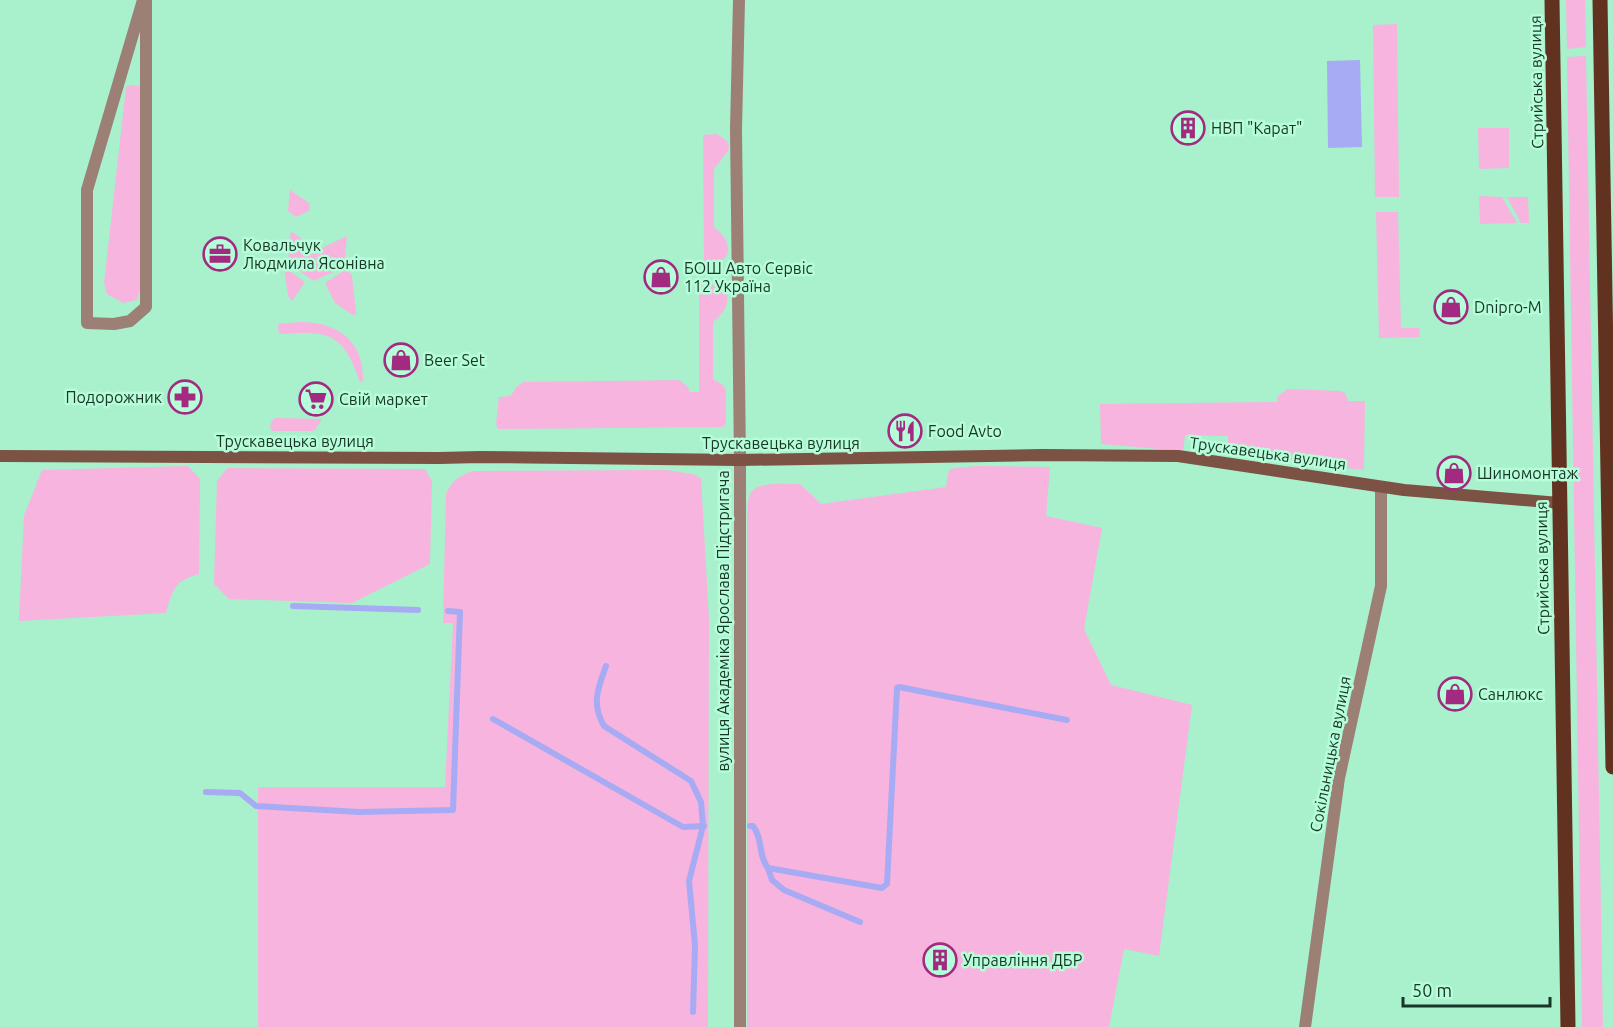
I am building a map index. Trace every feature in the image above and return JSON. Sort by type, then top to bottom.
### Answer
[{"type":"main road","name":"Стрийська вулиця","points":[[1552,0],[1568,1027]]},
{"type":"main road","points":[[1600,0],[1613,766]]},
{"type":"street","points":[[144,0],[146,307],[130,321],[114,324],[87,322],[87,190],[144,0]]},
{"type":"street","name":"вулиця Академіка Ярослава Підстригача","points":[[739,0],[736,129],[740,460],[741,1027]]},
{"type":"street","name":"Трускавецька вулиця","points":[[0,456],[740,460],[1041,455],[1178,456],[1381,486],[1559,503]]},
{"type":"street","name":"Сокільницька вулиця","points":[[1305,1027],[1339,778],[1381,586],[1381,486]]},
{"type":"shaded area","points":[[1566,0],[1585,0],[1586,47],[1567,49]]},
{"type":"shaded area","points":[[1397,24],[1399,197],[1375,197],[1373,25]]},
{"type":"shaded area","points":[[1586,56],[1603,1027],[1582,1027],[1567,57]]},
{"type":"shaded area","points":[[132,85],[143,89],[140,289],[137,300],[123,303],[107,294],[104,283],[126,87]]},
{"type":"shaded area","points":[[1478,128],[1509,128],[1509,168],[1479,169]]},
{"type":"shaded area","points":[[717,134],[727,141],[729,147],[714,169],[714,227],[726,240],[728,252],[720,261],[713,263],[704,262],[703,135]]},
{"type":"shaded area","points":[[290,190],[309,203],[310,210],[296,217],[288,211]]},
{"type":"shaded area","points":[[1479,196],[1502,197],[1517,223],[1480,224]]},
{"type":"shaded area","points":[[1507,197],[1528,197],[1529,223],[1521,223]]},
{"type":"shaded area","points":[[1376,212],[1398,212],[1401,328],[1419,328],[1420,337],[1379,338]]},
{"type":"shaded area","points":[[291,231],[317,250],[316,269],[318,250],[347,236],[344,267],[314,281],[288,263]]},
{"type":"shaded area","points":[[284,267],[305,282],[292,301],[288,296]]},
{"type":"shaded area","points":[[347,269],[352,276],[356,311],[353,315],[335,303],[325,283]]},
{"type":"shaded area","points":[[714,285],[727,291],[725,308],[713,322],[713,379],[723,385],[726,390],[726,424],[723,427],[498,429],[496,424],[499,397],[511,396],[516,387],[524,382],[679,380],[688,387],[690,392],[699,392],[699,286]]},
{"type":"shaded area","points":[[300,322],[326,326],[346,336],[359,355],[363,381],[360,382],[347,353],[332,338],[310,333],[279,334],[278,324]]},
{"type":"shaded area","points":[[1288,389],[1341,391],[1345,393],[1348,401],[1365,401],[1364,470],[1228,453],[1228,436],[1185,435],[1183,451],[1101,444],[1100,404],[1277,402],[1278,396]]},
{"type":"shaded area","points":[[275,418],[322,419],[314,431],[272,431],[271,422]]},
{"type":"shaded area","points":[[188,466],[200,479],[199,574],[179,583],[166,613],[19,621],[24,516],[42,470]]},
{"type":"shaded area","points":[[976,466],[1050,467],[1046,516],[1102,528],[1084,629],[1111,685],[1192,705],[1159,956],[1124,949],[1109,1027],[747,1027],[747,517],[751,492],[760,486],[800,484],[821,504],[946,487],[949,469]]},
{"type":"shaded area","points":[[227,468],[425,469],[432,481],[430,564],[352,603],[229,599],[214,584],[217,481]]},
{"type":"shaded area","points":[[667,470],[692,474],[701,478],[709,619],[708,1027],[258,1027],[258,787],[445,787],[453,623],[443,623],[446,494],[450,486],[459,477],[472,471]]},
{"type":"water","points":[[1360,60],[1362,147],[1328,148],[1327,61]]},
{"type":"waterway","points":[[293,606],[418,610]]},
{"type":"waterway","points":[[206,792],[240,793],[256,806],[359,812],[453,810],[460,612],[448,611]]},
{"type":"waterway","points":[[606,666],[597,696],[598,710],[604,726],[691,781],[701,802],[703,826],[689,881],[695,945],[693,1012]]},
{"type":"waterway","points":[[750,826],[753,826],[756,831],[768,868],[882,888],[887,884],[897,688],[1067,720]]},
{"type":"waterway","points":[[493,719],[683,827],[704,826]]},
{"type":"waterway","points":[[768,868],[772,880],[784,890],[860,922]]},
{"type":"place","name":"НВП \"Карат\"","points":[[1188,128]]},
{"type":"place","name":"Ковальчук Людмила Ясонівна","points":[[220,254]]},
{"type":"place","name":"БОШ Авто Сервіс 112 Україна","points":[[661,277]]},
{"type":"place","name":"Dnipro-M","points":[[1451,307]]},
{"type":"place","name":"Beer Set","points":[[401,360]]},
{"type":"place","name":"Подорожник","points":[[185,397]]},
{"type":"place","name":"Свiй маркет","points":[[316,399]]},
{"type":"place","name":"Food Avto","points":[[905,431]]},
{"type":"place","name":"Шиномонтаж","points":[[1454,473]]},
{"type":"place","name":"Санлюкс","points":[[1455,694]]},
{"type":"place","name":"Управління ДБР","points":[[940,960]]}]
